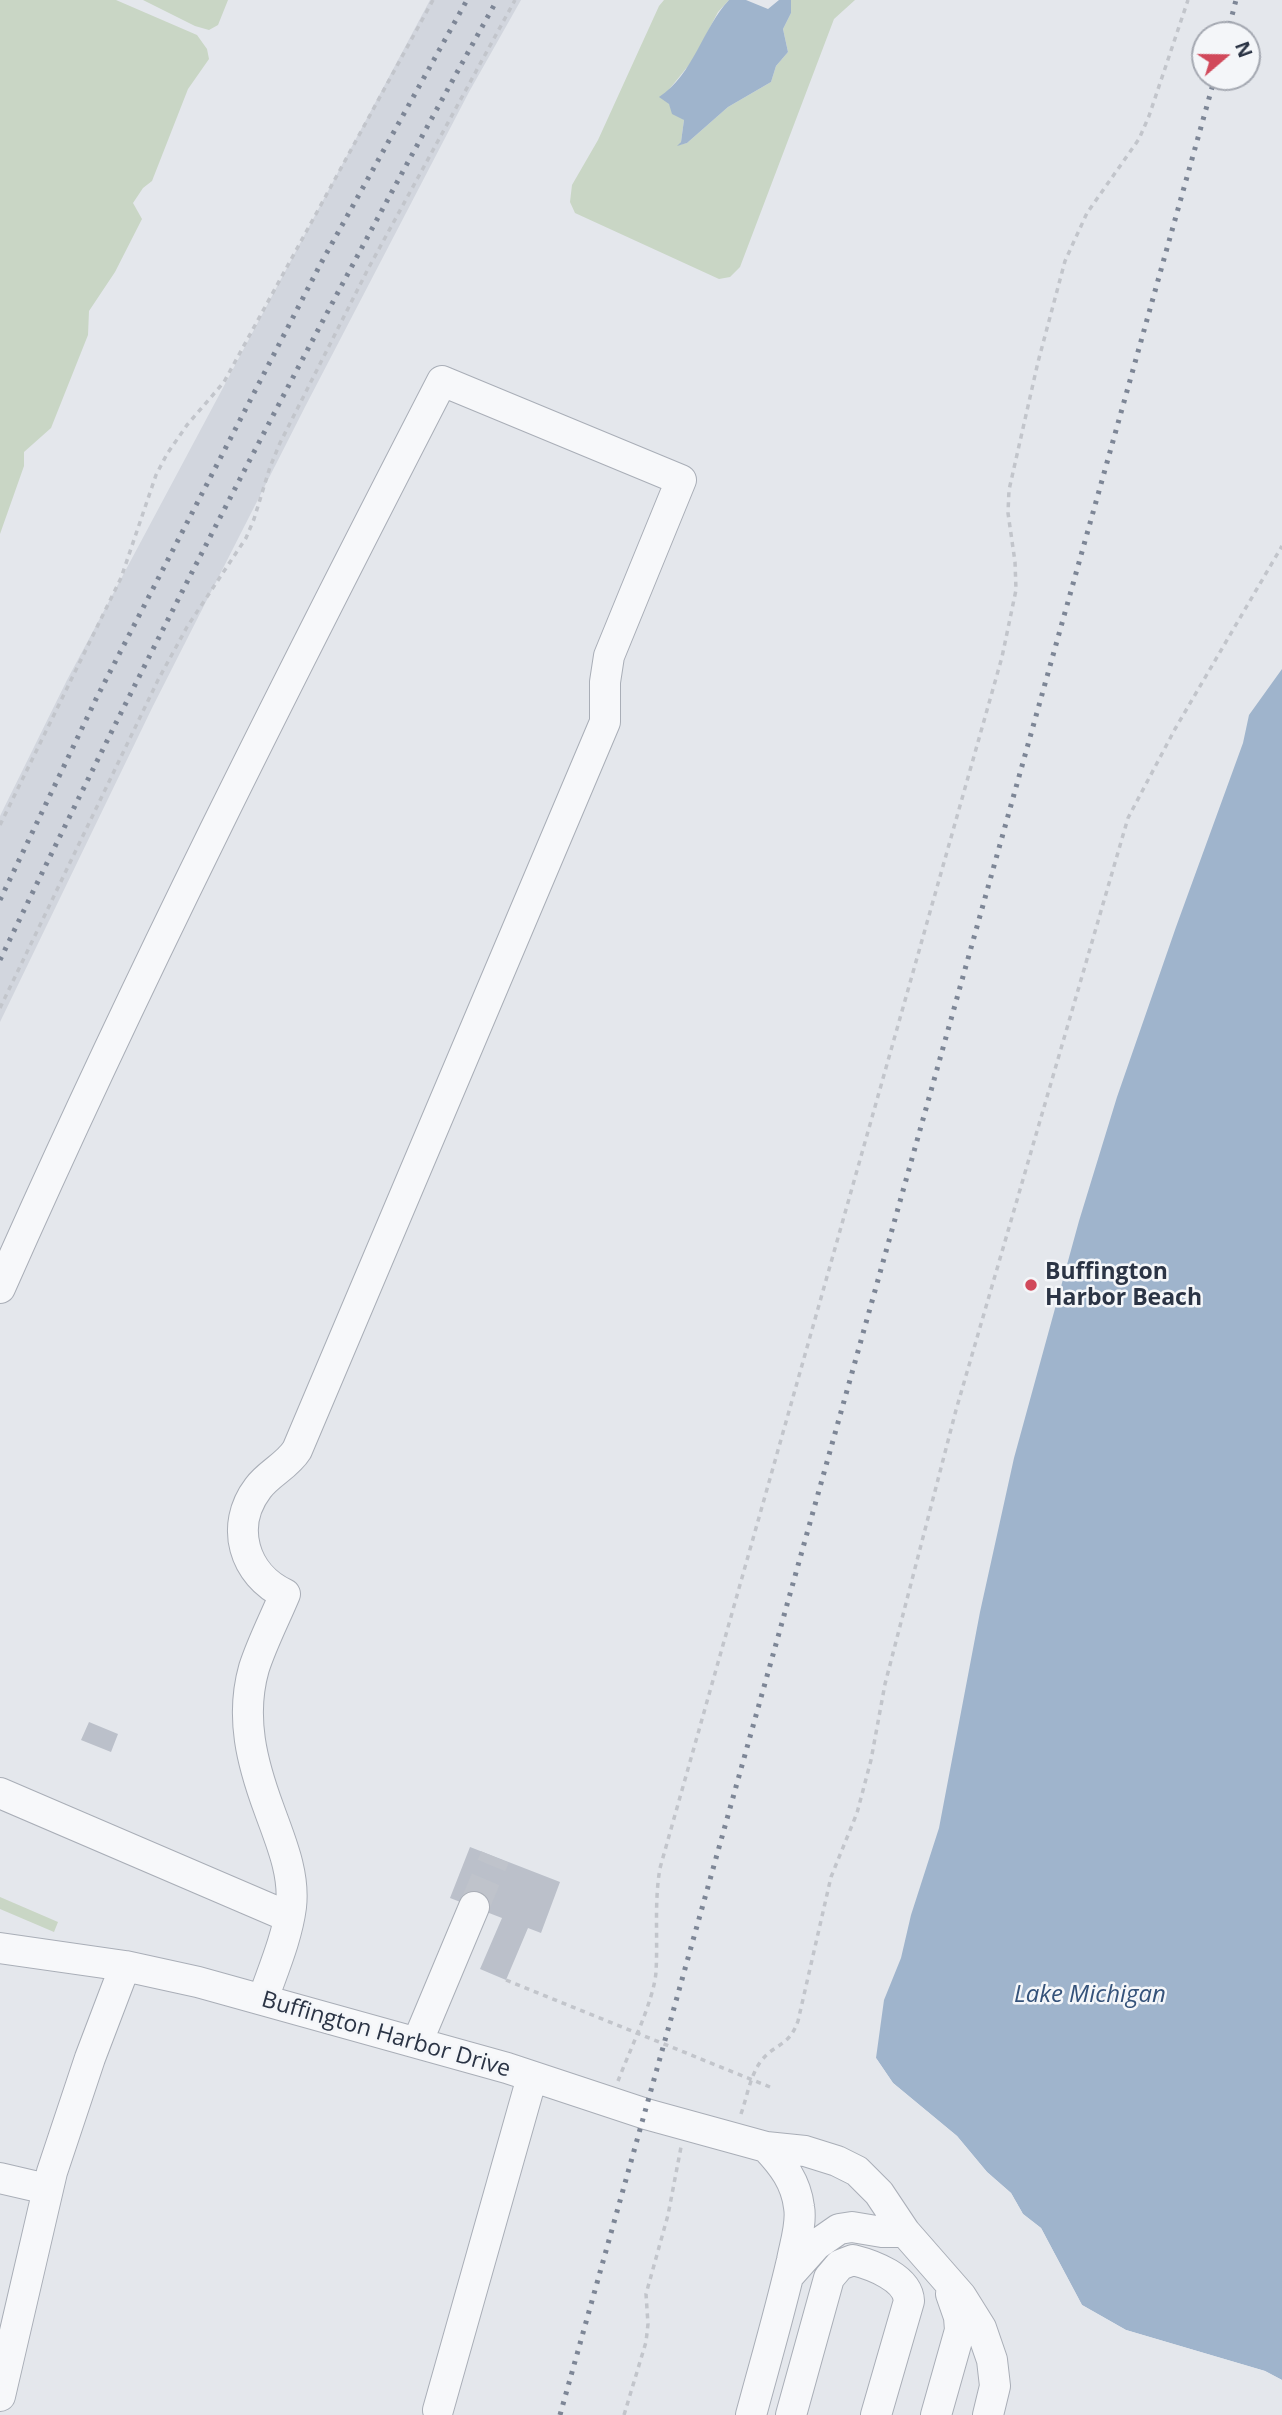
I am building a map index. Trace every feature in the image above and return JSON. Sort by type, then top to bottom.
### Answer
[{"type":"street","points":[[0,1288],[83,1101],[176,906],[442,381],[681,480],[609,656],[605,682],[605,722],[297,1450],[284,1466],[263,1482],[247,1507],[242,1527],[244,1547],[252,1566],[262,1579],[285,1594],[255,1667],[247,1717],[257,1773],[287,1860],[291,1907],[263,1999]]},
{"type":"street","points":[[0,1793],[289,1917]]},
{"type":"street","points":[[417,2043],[474,1907]]},
{"type":"street","name":"Buffington Harbor Drive","points":[[0,1948],[125,1966],[263,1999],[734,2138],[766,2147],[804,2151],[837,2161],[857,2171],[879,2193],[905,2232],[961,2296],[981,2328],[992,2360],[995,2386],[988,2415]]},
{"type":"street","points":[[0,2396],[47,2189],[90,2058],[125,1966]]},
{"type":"street","points":[[438,2410],[532,2077]]},
{"type":"street","points":[[751,2415],[788,2277],[800,2209],[794,2185],[783,2165],[766,2147]]},
{"type":"street","points":[[0,2178],[47,2189]]},
{"type":"street","points":[[788,2277],[816,2245],[839,2229],[852,2227],[882,2232],[905,2232]]},
{"type":"street","points":[[791,2415],[833,2271],[853,2260],[899,2280],[906,2288],[909,2301],[876,2415]]},
{"type":"street","points":[[906,2288],[937,2268],[957,2309],[960,2330],[936,2415]]},
{"type":"path","points":[[0,825],[121,578],[156,475],[167,454],[187,425],[224,382],[433,0]]},
{"type":"path","points":[[0,1008],[158,680],[187,627],[246,538],[270,467],[368,269],[515,0]]},
{"type":"path","points":[[609,2102],[652,1992],[656,1973],[656,1893],[664,1855],[1002,657],[1016,590],[1009,490],[1038,362],[1065,261],[1087,213],[1139,139],[1188,0]]},
{"type":"path","points":[[734,2138],[758,2067],[767,2055],[794,2033],[798,2021],[831,1877],[858,1813],[885,1684],[956,1410],[1128,818],[1175,729],[1282,546]]},
{"type":"path","points":[[506,1980],[770,2087]]},
{"type":"path","points":[[624,2415],[646,2342],[646,2294],[668,2214],[685,2124]]},
{"type":"shaded area","points":[[430,0],[521,0],[469,92],[306,405],[153,706],[0,1022],[0,816],[67,680]]},
{"type":"green space","points":[[0,0],[116,0],[197,35],[207,49],[209,59],[188,89],[152,181],[143,188],[133,203],[142,219],[115,272],[89,311],[88,335],[51,428],[24,452],[24,466],[0,534]]},
{"type":"green space","points":[[143,0],[228,0],[218,25],[209,30],[195,26]]},
{"type":"green space","points":[[664,0],[729,0],[718,12],[693,60],[667,92],[669,104],[684,120],[679,145],[687,143],[728,107],[771,82],[776,66],[788,52],[783,29],[791,13],[791,0],[855,0],[834,19],[740,267],[730,277],[719,279],[575,213],[570,202],[572,185],[598,140]]},
{"type":"green space","points":[[0,1897],[58,1922],[54,1932],[0,1909]]},
{"type":"water","points":[[729,0],[746,0],[768,9],[779,0],[791,0],[791,13],[783,29],[788,52],[776,66],[771,82],[728,107],[687,143],[677,146],[681,142],[684,120],[672,114],[669,104],[659,97],[681,76]]},
{"type":"water","name":"Lake Michigan","points":[[1282,669],[1282,2380],[1265,2371],[1126,2330],[1082,2305],[1041,2228],[1023,2214],[1011,2193],[987,2172],[957,2136],[893,2083],[876,2058],[884,2000],[901,1958],[911,1915],[939,1828],[980,1612],[1014,1458],[1079,1221],[1117,1097],[1243,743],[1249,715]]},
{"type":"pier","points":[[876,2058],[893,2083],[957,2136],[987,2172],[1011,2193],[1023,2214],[1041,2228],[1082,2305],[1126,2330],[1265,2371],[1282,2380],[1282,2384],[1264,2375],[1125,2333],[1079,2308],[1039,2230],[1021,2216],[1009,2196],[984,2174],[955,2139],[890,2085],[877,2066]]},
{"type":"building","points":[[89,1722],[118,1734],[111,1752],[81,1740]]},
{"type":"building","points":[[470,1847],[560,1882],[541,1933],[528,1928],[506,1980],[480,1969],[502,1918],[450,1898]]},
{"type":"tunnel","points":[[474,1907],[495,1857]]},
{"type":"railway","points":[[0,900],[96,699],[320,265],[467,0]]},
{"type":"railway","points":[[0,960],[241,476],[367,237],[497,0]]},
{"type":"railway","points":[[1231,21],[1236,0]]},
{"type":"railway","points":[[560,2415],[1211,91]]},
{"type":"place","name":"Buffington Harbor Beach","points":[[1031,1285]]}]
